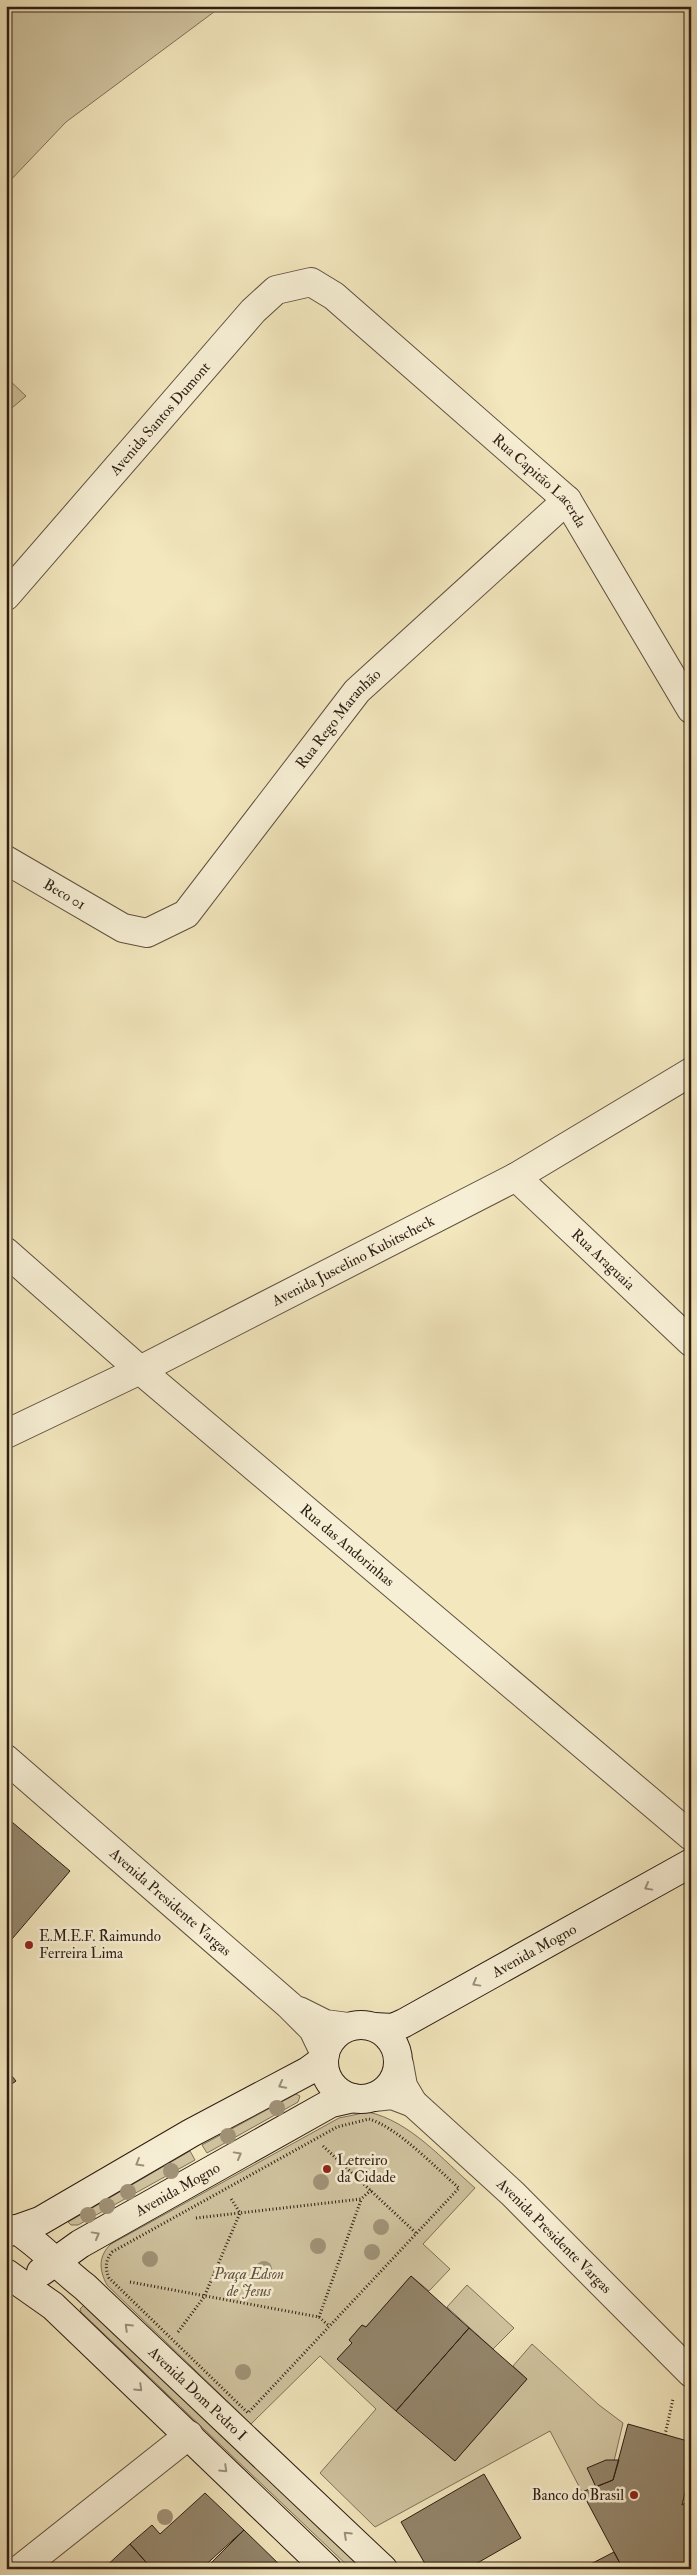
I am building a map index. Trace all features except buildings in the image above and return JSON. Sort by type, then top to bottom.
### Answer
[{"type":"street","name":"Avenida Santos Dumont","points":[[6,596],[253,311],[270,295],[276,290],[311,282],[334,296]]},
{"type":"street","name":"Rua Capitão Lacerda","points":[[334,296],[567,500],[691,709]]},
{"type":"street","name":"Rua Rego Maranhão","points":[[124,928],[147,933],[186,914],[357,691],[567,500]]},
{"type":"street","name":"Beco 01","points":[[6,860],[124,928]]},
{"type":"street","name":"Avenida Juscelino Kubitscheck","points":[[6,1434],[140,1370],[516,1177],[691,1072]]},
{"type":"street","name":"Rua Araguaia","points":[[516,1177],[691,1342]]},
{"type":"street","name":"Rua das Andorinhas","points":[[6,1252],[140,1370],[691,1836]]},
{"type":"street","name":"Avenida Presidente Vargas","points":[[6,1759],[289,2005],[312,2029],[324,2057]]},
{"type":"street","name":"Avenida Mogno","points":[[289,2005],[325,2024],[393,2028],[691,1863]]},
{"type":"street","points":[[9,2229],[40,2221],[191,2133],[308,2071],[324,2057],[337,2034],[361,2027],[386,2034],[398,2053],[403,2086],[412,2103]]},
{"type":"street","points":[[324,2057],[327,2076],[332,2086],[342,2094],[364,2097],[392,2095],[412,2103]]},
{"type":"street","points":[[364,2097],[391,2084],[399,2064]]},
{"type":"street","name":"Avenida Mogno","points":[[11,2279],[40,2273],[55,2260],[331,2103],[364,2097]]},
{"type":"street","name":"Avenida Presidente Vargas","points":[[412,2103],[513,2194],[691,2374]]},
{"type":"street","name":"Avenida Dom Pedro I","points":[[9,2229],[35,2241],[383,2569]]},
{"type":"street","points":[[11,2279],[53,2306],[327,2569]]},
{"type":"street","points":[[20,2569],[189,2435]]},
{"type":"path","points":[[369,2119],[379,2122],[459,2188],[248,2413],[109,2278],[106,2261],[112,2252],[315,2139],[337,2126],[369,2119]]},
{"type":"path","points":[[315,2139],[416,2233]]},
{"type":"path","points":[[221,2182],[240,2213]]},
{"type":"path","points":[[318,2316],[361,2199],[371,2190]]},
{"type":"path","points":[[194,2218],[361,2199]]},
{"type":"path","points":[[171,2340],[204,2296],[240,2213]]},
{"type":"path","points":[[167,2221],[185,2219]]},
{"type":"path","points":[[109,2278],[119,2280]]},
{"type":"path","points":[[128,2282],[318,2316],[329,2326]]},
{"type":"path","points":[[665,2435],[674,2396]]},
{"type":"green space","points":[[6,6],[222,6],[66,122],[6,185]]},
{"type":"green space","points":[[6,377],[26,396],[6,413]]},
{"type":"green space","points":[[296,2094],[300,2096],[298,2102],[207,2153],[202,2145]]},
{"type":"green space","name":"Praça Edson de Jesus","points":[[368,2112],[398,2124],[412,2133],[475,2188],[423,2244],[450,2269],[429,2291],[411,2276],[366,2327],[362,2325],[349,2340],[352,2343],[338,2358],[455,2461],[527,2379],[513,2366],[532,2344],[599,2405],[623,2423],[614,2461],[588,2468],[596,2487],[582,2492],[550,2431],[375,2527],[320,2473],[376,2409],[320,2356],[251,2424],[107,2285],[102,2274],[101,2263],[104,2253],[111,2244],[339,2118]]},
{"type":"green space","points":[[190,2151],[195,2160],[78,2225],[71,2225],[68,2222]]},
{"type":"green space","points":[[467,2285],[514,2328],[493,2349],[447,2307]]},
{"type":"green space","points":[[84,2305],[365,2569],[351,2569],[81,2312],[80,2309]]},
{"type":"place","name":"E.M.E.F. Raimundo Ferreira Lima","points":[[29,1945]]},
{"type":"place","name":"Letreiro da Cidade","points":[[327,2169]]},
{"type":"place","name":"Banco do Brasil","points":[[634,2495]]}]
